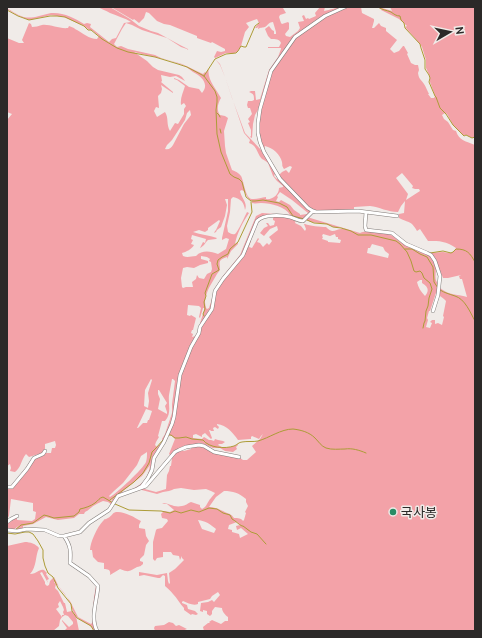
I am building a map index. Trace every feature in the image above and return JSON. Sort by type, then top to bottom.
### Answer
[{"type":"street","points":[[346,7],[325,16],[295,37],[271,71],[260,108],[258,123],[260,142],[264,152],[280,179],[308,208],[313,211],[321,212],[351,210],[397,216]]},
{"type":"street","points":[[137,489],[142,486],[148,478],[152,470],[154,458],[164,442],[172,424],[180,375],[191,347],[212,309],[215,291],[223,278],[243,255],[257,221],[261,218],[270,216],[288,217],[302,221],[313,211]]},
{"type":"street","points":[[366,212],[366,230],[392,233],[406,244],[427,253],[433,258],[440,276],[438,295],[433,311]]},
{"type":"street","points":[[7,530],[45,530],[59,536],[80,532],[89,523],[109,510],[118,496],[146,486],[175,452],[186,447],[201,445],[214,452],[239,457]]},
{"type":"street","points":[[7,487],[12,487],[34,458],[45,452]]},
{"type":"street","points":[[7,522],[11,518],[17,516]]},
{"type":"street","points":[[64,536],[69,542],[70,563],[88,576],[98,586],[94,618],[94,625],[97,631]]},
{"type":"shaded area","points":[[96,7],[110,7],[139,26],[158,33],[190,50],[181,47],[167,38],[126,23],[114,44],[117,47],[121,46],[163,58],[134,52],[158,70],[179,75],[185,81],[176,76],[170,77],[161,75],[161,82],[173,93],[161,85],[161,93],[158,96],[159,108],[156,107],[154,111],[157,117],[165,112],[170,131],[175,123],[178,124],[184,114],[184,109],[186,106],[184,103],[181,105],[181,98],[185,86],[174,78],[189,87],[199,89],[202,93],[205,83],[199,76],[183,65],[168,60],[182,64],[203,74],[205,72],[206,73],[209,68],[208,72],[210,80],[221,98],[218,111],[220,115],[228,118],[224,131],[226,153],[232,170],[241,176],[248,196],[252,199],[266,197],[266,199],[271,199],[279,191],[279,188],[283,186],[273,176],[268,163],[260,157],[254,146],[249,143],[250,140],[244,133],[233,102],[245,133],[263,152],[275,174],[274,176],[296,196],[278,176],[286,170],[289,173],[292,167],[290,166],[284,169],[280,156],[276,152],[265,146],[264,150],[260,141],[259,124],[260,108],[270,75],[288,46],[297,35],[325,17],[348,7],[361,7],[362,13],[374,19],[372,28],[379,23],[397,40],[390,49],[394,53],[399,51],[404,46],[411,63],[418,65],[419,77],[428,94],[431,98],[434,98],[435,96],[426,68],[426,60],[422,47],[405,27],[407,26],[399,19],[381,10],[383,10],[379,7],[392,11],[390,7],[475,7],[475,137],[472,138],[463,135],[453,125],[447,114],[445,113],[442,115],[461,139],[475,145],[475,631],[204,631],[203,627],[212,620],[221,624],[228,621],[228,617],[222,608],[215,607],[210,616],[207,614],[207,611],[200,611],[201,603],[212,600],[214,602],[220,595],[218,592],[210,599],[198,602],[196,605],[183,601],[182,603],[187,605],[188,609],[195,611],[198,614],[191,615],[184,610],[176,597],[165,586],[165,576],[163,575],[158,578],[144,575],[139,576],[139,572],[157,575],[167,573],[169,584],[170,583],[169,573],[184,560],[182,556],[180,560],[179,556],[173,555],[171,552],[163,552],[163,557],[157,558],[155,561],[153,559],[153,542],[156,530],[162,528],[168,521],[167,519],[162,518],[161,514],[164,511],[170,512],[174,510],[167,504],[184,506],[191,502],[200,505],[202,509],[215,493],[206,489],[194,490],[181,488],[157,494],[138,489],[141,488],[156,492],[166,489],[167,475],[171,466],[172,456],[179,450],[184,451],[191,449],[192,446],[199,446],[210,451],[247,460],[256,452],[252,446],[260,439],[263,434],[259,439],[252,436],[251,439],[238,440],[227,428],[217,424],[219,427],[218,429],[215,427],[213,428],[214,431],[209,430],[211,439],[205,433],[202,437],[196,434],[193,435],[193,438],[202,439],[204,437],[209,440],[214,441],[215,439],[223,441],[225,442],[218,445],[224,448],[238,444],[236,447],[237,449],[233,452],[225,451],[220,448],[213,448],[201,443],[182,448],[173,452],[171,456],[169,454],[175,439],[172,436],[167,435],[175,417],[176,398],[174,417],[163,440],[165,438],[164,441],[153,457],[149,475],[141,485],[134,490],[125,493],[142,483],[147,476],[150,465],[142,476],[115,498],[113,502],[111,500],[118,494],[110,500],[113,503],[112,505],[103,501],[84,514],[79,514],[74,518],[58,520],[46,517],[33,524],[23,526],[23,529],[14,531],[20,525],[13,530],[7,529],[7,523],[11,519],[17,516],[17,520],[32,521],[35,519],[36,512],[33,511],[33,503],[11,499],[9,516],[7,519],[7,489],[12,488],[35,458],[45,453],[51,453],[52,448],[55,448],[56,445],[55,441],[45,444],[45,450],[42,453],[29,457],[26,454],[19,468],[15,472],[10,471],[10,464],[7,466],[7,120],[12,114],[7,112],[7,38],[19,43],[24,43],[22,40],[29,23],[32,27],[45,25],[68,28],[69,26],[91,38],[97,39],[99,36],[84,26],[64,17],[51,15],[29,20],[17,15],[7,8],[19,15],[30,18],[51,13],[60,13],[69,16],[84,24],[91,24],[90,27],[109,42],[116,38],[124,23],[131,22]],"holes":[[[190,110],[191,115],[184,124],[173,145],[170,148],[165,149]],[[402,173],[413,186],[412,188],[419,189],[420,191],[406,200],[408,194],[396,178]],[[242,190],[252,201],[252,203],[278,206],[288,212],[290,215],[262,213],[256,216],[240,255],[223,276],[215,289],[209,308],[206,308],[205,303],[209,287],[220,270],[220,261],[227,257],[227,259],[231,251],[238,244],[238,242],[235,244],[237,236],[249,213],[247,212],[235,234],[228,232],[227,226],[231,199],[233,197],[240,200],[243,203],[245,210],[246,205],[240,191]],[[280,192],[308,213],[300,215],[290,205],[281,200],[279,202],[276,201],[277,196]],[[296,196],[316,212],[354,210],[354,207],[370,206],[398,212],[405,201],[404,213],[399,214],[399,218],[411,223],[417,231],[420,229],[428,241],[443,242],[456,248],[453,252],[449,253],[430,253],[435,259],[443,278],[461,275],[459,276],[460,279],[462,279],[467,297],[449,293],[439,287],[438,289],[439,284],[436,279],[436,266],[433,259],[424,252],[409,247],[393,236],[371,232],[360,233],[307,217],[306,220],[311,222],[345,229],[331,231],[326,227],[304,224],[306,229],[305,231],[301,226],[295,223],[296,220],[288,217],[274,217],[274,225],[270,226],[266,223],[268,226],[260,233],[264,236],[270,229],[277,226],[278,230],[269,237],[272,241],[269,245],[267,243],[263,247],[257,242],[259,239],[258,238],[252,248],[249,247],[251,241],[249,240],[241,258],[223,279],[216,292],[214,305],[189,351],[181,375],[177,394],[183,364],[189,349],[196,336],[192,337],[193,334],[191,333],[196,318],[191,315],[187,315],[188,305],[199,306],[201,308],[200,318],[204,308],[201,324],[211,307],[215,289],[240,257],[259,218],[271,215],[280,215],[289,216],[301,221],[312,212]],[[225,199],[228,199],[228,211],[222,238],[222,240],[226,238],[229,239],[226,249],[218,254],[206,252],[196,256],[183,256],[182,253],[189,250],[194,245],[191,244],[193,240],[191,239],[192,235],[206,239],[205,243],[208,240],[217,238],[193,232],[199,230],[205,232],[219,220],[220,221],[214,233],[221,227],[227,205]],[[323,234],[330,236],[335,234],[336,237],[341,240],[340,243],[328,242],[322,239]],[[372,244],[383,247],[389,254],[388,258],[367,253],[368,248],[370,248]],[[201,256],[210,259],[209,261],[211,262],[212,269],[211,272],[207,274],[204,279],[199,278],[197,275],[196,279],[192,282],[193,287],[183,288],[181,278],[183,268],[194,268],[208,263],[208,261],[201,259]],[[422,280],[422,283],[428,289],[425,296],[417,282]],[[436,293],[446,301],[442,325],[438,323],[435,324],[435,320],[432,320],[430,322],[432,323],[430,328],[426,327],[429,311]],[[151,379],[148,393],[149,401],[148,408],[144,406],[145,390]],[[173,379],[175,381],[172,413],[162,442],[157,447],[155,445],[159,437],[162,421],[165,421],[168,415],[169,395]],[[158,390],[167,403],[165,406],[167,414],[158,409],[160,399]],[[146,409],[152,411],[147,423],[143,423],[137,428]],[[147,452],[146,461],[130,481],[110,497],[109,496],[123,483],[137,465],[141,456]],[[224,491],[241,495],[246,499],[248,506],[243,521],[238,518],[234,518],[231,514],[213,507],[209,507],[216,497]],[[198,520],[208,523],[216,529],[214,533],[202,529]],[[237,522],[240,525],[236,526],[237,530],[241,528],[248,534],[240,538],[239,534],[228,529],[229,525]]]},
{"type":"shaded area","points":[[111,7],[285,7],[283,8],[286,13],[280,15],[279,17],[282,24],[289,23],[289,29],[285,34],[286,36],[290,37],[300,28],[298,22],[304,21],[302,16],[304,15],[306,19],[309,19],[316,16],[315,13],[320,7],[325,7],[324,11],[343,7],[295,35],[270,70],[259,108],[255,115],[252,138],[250,137],[251,130],[248,119],[252,114],[247,105],[248,101],[254,100],[254,97],[253,94],[249,92],[255,91],[256,100],[260,99],[269,70],[278,57],[281,49],[268,48],[279,47],[281,43],[276,39],[271,39],[265,29],[269,26],[274,31],[274,34],[276,34],[273,22],[258,29],[259,26],[255,28],[259,23],[257,19],[246,23],[249,27],[245,32],[241,46],[237,52],[232,54],[226,53],[215,58],[214,57],[217,51],[225,51],[225,49],[212,42],[211,43],[197,38],[197,36],[157,21],[149,13],[146,12],[144,18],[139,23]]},
{"type":"shaded area","points":[[116,512],[126,513],[141,521],[139,528],[145,529],[146,536],[149,541],[146,545],[144,555],[140,559],[143,564],[129,571],[120,569],[110,575],[109,570],[104,569],[104,563],[98,562],[93,557],[90,547],[96,531],[101,524],[105,519]]},
{"type":"shaded area","points":[[27,542],[35,544],[39,548],[34,568],[30,574],[44,570],[49,579],[47,580],[48,583],[42,572],[40,573],[47,586],[53,578],[55,581],[54,577],[59,586],[54,582],[56,584],[55,588],[65,603],[67,612],[72,611],[76,616],[79,631],[64,631],[67,628],[62,620],[69,627],[73,624],[68,616],[65,615],[60,620],[59,626],[53,631],[7,631],[7,546]],"holes":[[[60,601],[64,610],[64,615],[62,615],[62,617],[56,609],[59,607],[58,604]]]},
{"type":"shaded area","points":[[96,586],[94,608],[97,631],[94,631],[91,626],[78,618],[73,612],[67,597],[70,601],[78,617],[91,624]]},
{"type":"shaded area","points":[[169,622],[187,629],[182,631],[155,631],[155,626],[164,625]]},
{"type":"waterway","points":[[378,7],[400,16],[405,28],[420,44],[425,60],[425,69],[430,78],[429,82],[440,108],[464,136],[466,135],[472,138],[475,137]]},
{"type":"waterway","points":[[7,10],[29,20],[50,16],[65,17],[84,26],[88,30],[91,30],[117,48],[178,64],[204,76],[215,91],[217,97],[217,134],[221,152],[230,174],[242,182],[246,197],[251,201],[263,200],[279,203],[287,207],[293,216],[304,219]]},
{"type":"waterway","points":[[204,76],[215,59],[226,54],[236,53],[241,46],[246,47],[255,26],[259,23]]},
{"type":"waterway","points":[[217,113],[220,117]]},
{"type":"waterway","points":[[220,129],[221,133]]},
{"type":"waterway","points":[[204,316],[205,293],[212,274],[219,270],[217,264],[218,260],[228,254],[230,249],[238,242],[252,212],[251,202]]},
{"type":"waterway","points":[[307,220],[314,223],[327,224],[333,227],[341,228],[358,235],[371,235],[396,241],[400,244],[407,252],[414,271],[420,271],[424,278],[430,283],[432,289],[423,328]]},
{"type":"waterway","points":[[405,249],[412,249],[427,257],[433,267],[434,282],[438,288]]},
{"type":"waterway","points":[[430,253],[443,251],[451,253],[456,249],[463,250],[470,254],[475,262]]},
{"type":"waterway","points":[[440,290],[462,300],[475,321]]},
{"type":"waterway","points":[[169,435],[175,438],[186,437],[203,440],[209,445],[226,447],[234,446],[241,442],[258,441],[284,430],[293,429],[310,434],[326,448],[353,449],[366,453]]},
{"type":"waterway","points":[[110,500],[134,482],[143,473],[149,463],[152,452],[163,440]]},
{"type":"waterway","points":[[15,530],[21,525],[33,523],[44,515],[54,518],[74,516],[80,509],[92,505],[103,497],[129,510],[161,511],[170,513],[175,511],[181,513],[191,510],[199,512],[209,508],[217,509],[230,515],[232,519],[239,524],[257,534],[266,544]]},
{"type":"waterway","points":[[7,533],[15,534],[29,532],[33,534],[43,550],[43,558],[48,573],[53,577],[58,588],[71,604],[72,611],[77,618],[91,626],[94,631]]},
{"type":"place","name":"국사봉","points":[[393,512]]}]
